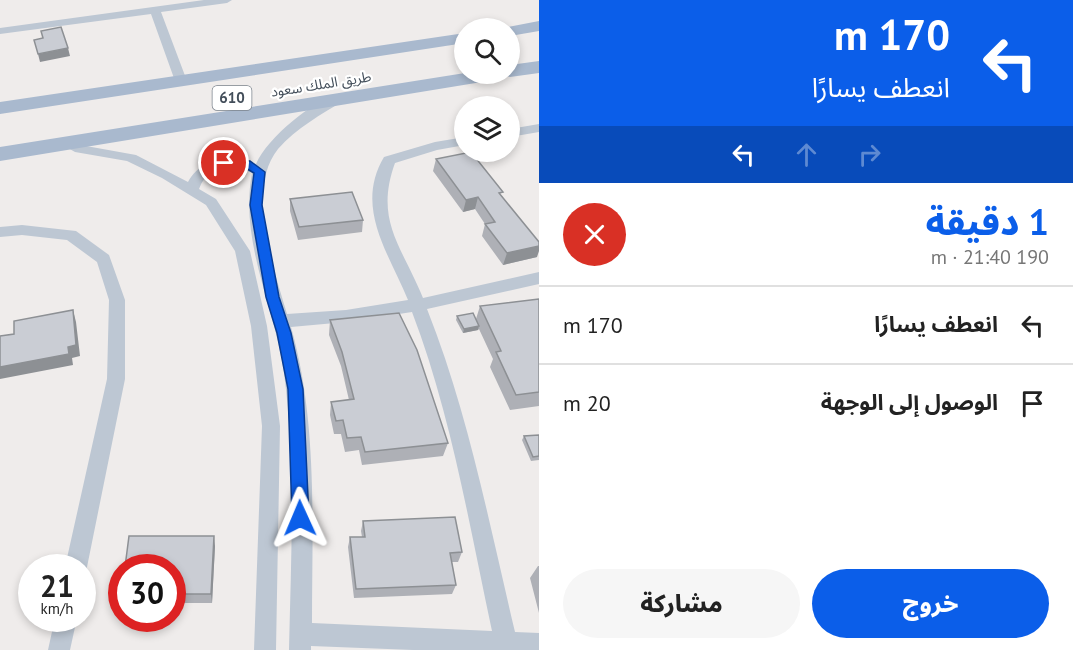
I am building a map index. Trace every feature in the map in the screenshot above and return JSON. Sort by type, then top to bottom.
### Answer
[{"type":"main road","points":[[520,29],[539,26]]},
{"type":"main road","name":"طريق الملك سعود","points":[[0,108],[454,40]]},
{"type":"main road","points":[[520,53],[539,50]]},
{"type":"main road","name":"طريق الملك سعود","points":[[0,135],[454,63]]},
{"type":"main road","points":[[520,70],[539,67]]},
{"type":"main road","points":[[0,154],[454,80]]},
{"type":"street","points":[[0,31],[227,0]]},
{"type":"street","points":[[155,10],[181,81]]},
{"type":"street","points":[[342,97],[313,113],[280,138],[260,172],[256,205],[273,297],[295,389],[300,495],[300,642],[539,644]]},
{"type":"street","points":[[520,131],[539,128]]},
{"type":"street","points":[[454,143],[389,159],[381,182],[379,205],[382,227],[435,350],[460,440],[506,642]]},
{"type":"street","points":[[75,148],[131,158],[192,190],[211,202],[242,251],[259,326],[271,426],[265,650]]},
{"type":"street","points":[[192,190],[199,173],[208,167],[224,163],[246,164],[260,172]]},
{"type":"street","points":[[0,232],[22,230],[71,235],[104,259],[117,300],[116,378],[79,554]]},
{"type":"street","points":[[280,321],[312,320],[418,306],[539,278]]},
{"type":"street","points":[[59,650],[63,632]]},
{"type":"building","points":[[61,27],[68,48],[38,54],[34,40],[43,38],[41,31]]},
{"type":"building","points":[[454,155],[454,162],[479,162],[503,192],[499,193],[539,242],[539,246],[507,253],[485,224],[495,222],[478,197],[466,200],[436,159]]},
{"type":"building","points":[[352,192],[363,220],[299,227],[290,199]]},
{"type":"building","points":[[539,299],[539,392],[516,395],[496,352],[501,351],[480,306]]},
{"type":"building","points":[[73,310],[76,345],[68,347],[69,354],[0,367],[0,336],[14,334],[14,321]]},
{"type":"building","points":[[399,313],[417,350],[448,443],[365,452],[361,437],[347,438],[343,420],[336,421],[331,402],[354,399],[342,352],[330,320]]},
{"type":"building","points":[[473,313],[479,326],[464,329],[457,316]]},
{"type":"building","points":[[539,435],[539,456],[533,457],[524,436]]},
{"type":"building","points":[[455,517],[462,552],[450,553],[456,585],[356,589],[350,537],[365,537],[363,521]]},
{"type":"building","points":[[129,536],[214,536],[211,594],[186,594],[186,554],[127,554]]},
{"type":"route","points":[[224,163],[246,164],[260,172],[256,205],[273,297],[284,333],[295,389],[300,518]]}]
